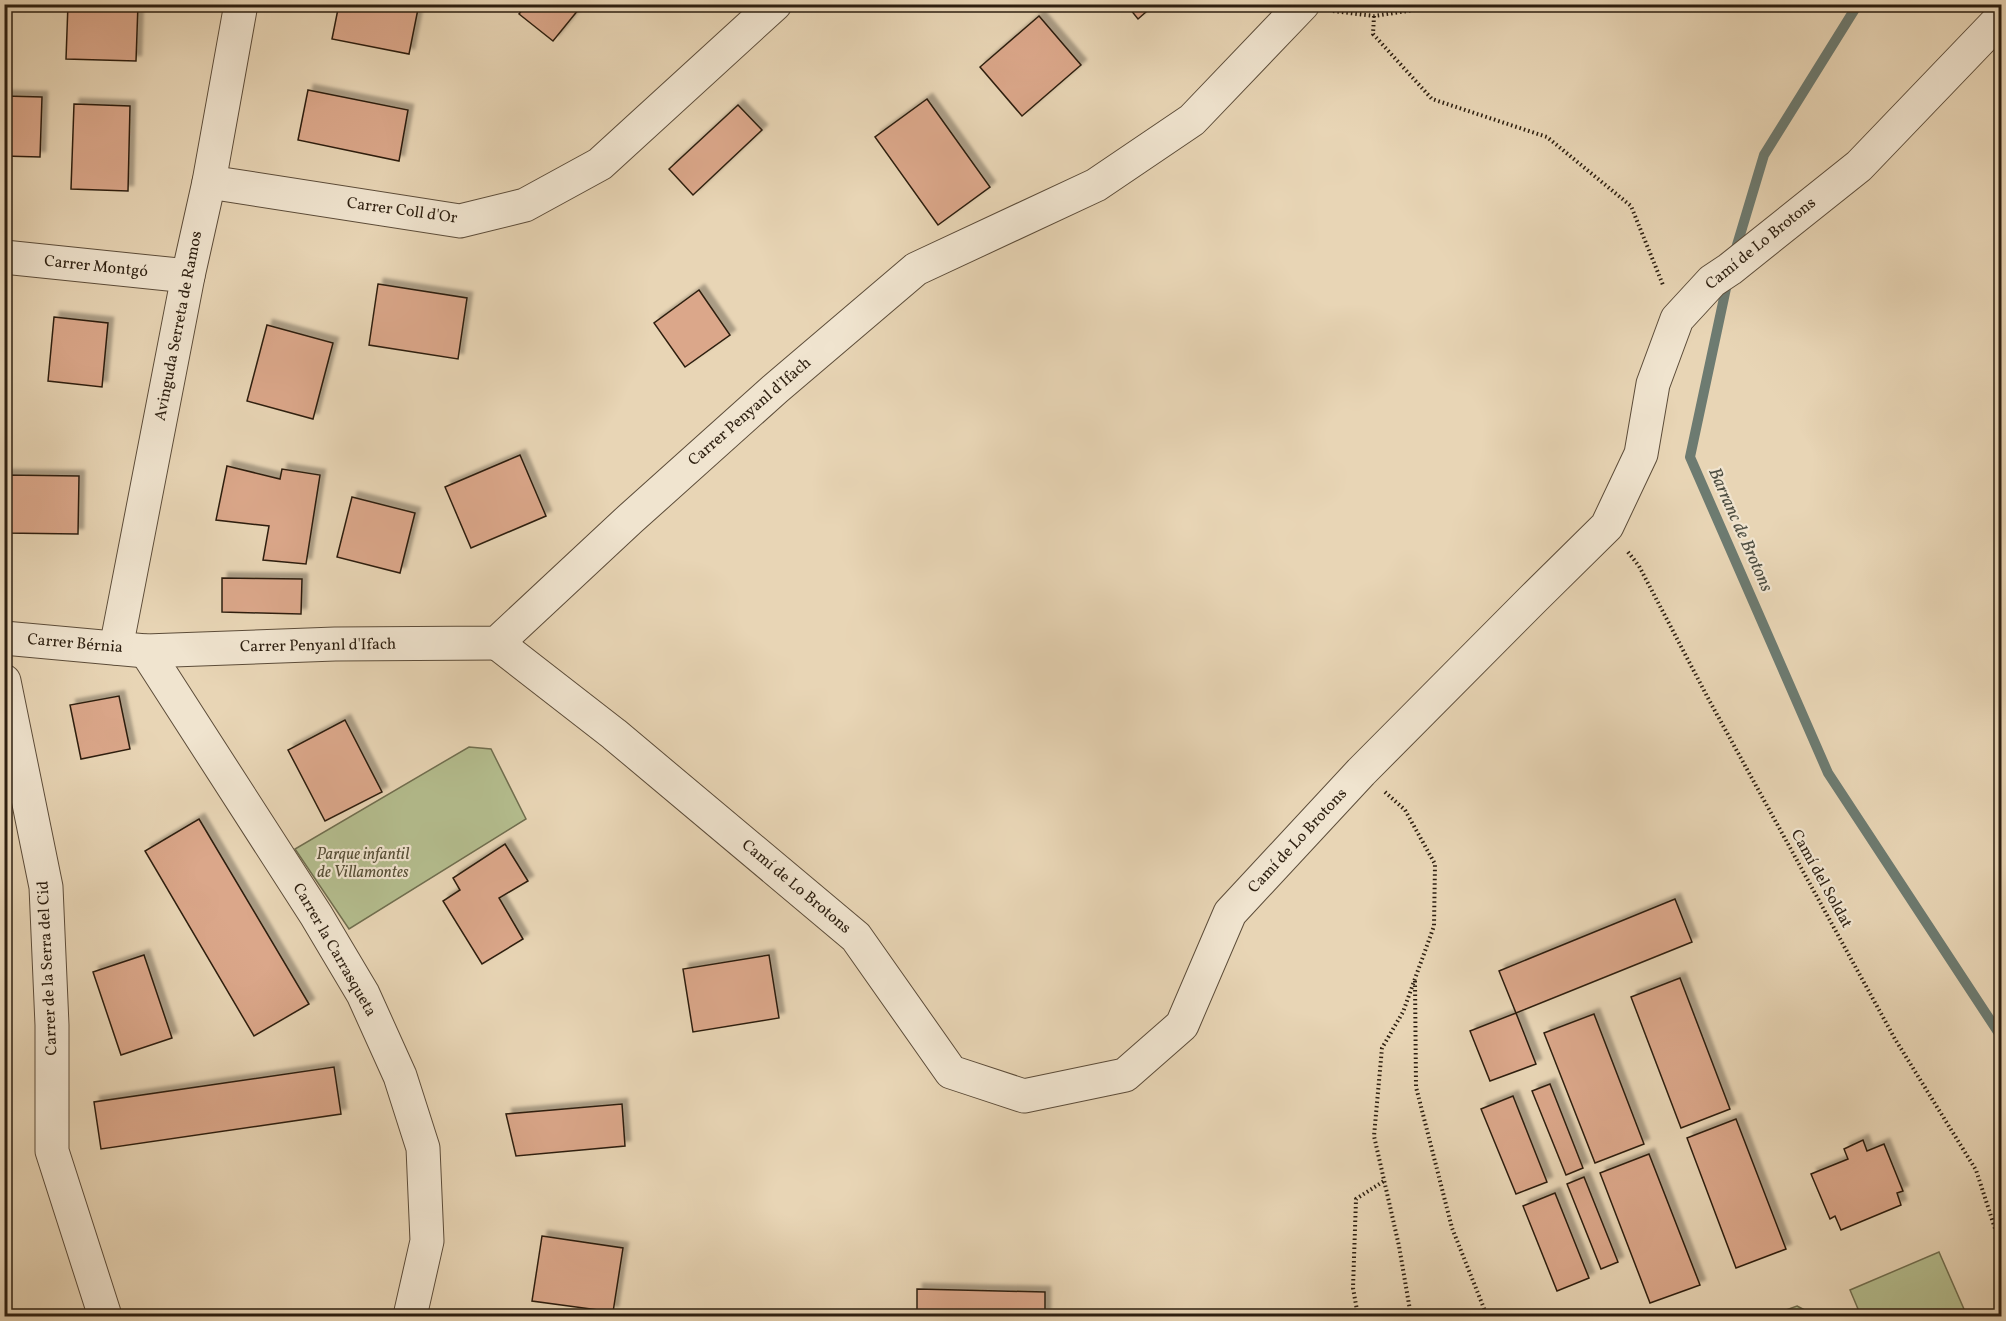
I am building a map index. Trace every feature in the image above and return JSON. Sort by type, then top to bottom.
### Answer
[{"type":"street","name":"Avinguda Serreta de Ramos","points":[[131,649],[188,276],[209,182],[241,4]]},
{"type":"street","name":"Carrer Coll d'Or","points":[[209,182],[460,221],[525,205],[600,164],[775,4]]},
{"type":"street","name":"Carrer Penyanl d'Ifach","points":[[131,649],[497,643],[630,519],[775,389],[916,269],[1096,185],[1192,120],[1302,5]]},
{"type":"street","name":"Camí de Lo Brotons","points":[[497,643],[614,734],[856,937],[951,1072],[1024,1095],[1125,1075],[1182,1025],[1230,913],[1362,772],[1607,526],[1641,454],[1653,384],[1677,319],[1712,281],[1859,166],[2001,17]]},
{"type":"street","name":"Carrer Montgó","points":[[4,257],[188,276]]},
{"type":"street","name":"Carrer Bérnia","points":[[4,638],[131,649]]},
{"type":"street","name":"Carrer la Carrasqueta","points":[[131,649],[316,915],[363,994],[400,1076],[423,1148],[427,1241],[410,1317]]},
{"type":"street","name":"Carrer de la Serra del Cid","points":[[4,681],[46,887],[52,1024],[52,1151],[105,1317]]},
{"type":"path","points":[[1302,5],[1374,16],[1427,8],[1436,4]]},
{"type":"path","points":[[1374,16],[1373,34],[1432,99],[1547,137],[1631,206],[1677,319]]},
{"type":"path","name":"Camí del Soldat","points":[[1607,526],[1639,566],[1709,700],[1895,1039],[1976,1170],[2001,1250]]},
{"type":"path","points":[[1362,772],[1405,810],[1435,864],[1434,926],[1403,1012],[1382,1048],[1374,1136],[1399,1246],[1411,1317]]},
{"type":"path","points":[[1415,978],[1416,1087],[1452,1228],[1487,1317]]},
{"type":"path","points":[[1358,1317],[1353,1288],[1356,1199],[1384,1181]]},
{"type":"green space","name":"Parque infantil de Villamontes","points":[[469,747],[491,749],[526,819],[349,929],[295,849]]},
{"type":"green space","points":[[1939,1252],[1967,1316],[1861,1316],[1850,1290]]},
{"type":"green space","points":[[1797,1306],[1816,1316],[1769,1316]]},
{"type":"building","points":[[68,4],[138,4],[136,61],[66,59]]},
{"type":"building","points":[[339,4],[419,4],[409,54],[332,39]]},
{"type":"building","points":[[527,4],[583,4],[553,41],[519,14]]},
{"type":"building","points":[[1126,4],[1155,4],[1138,19]]},
{"type":"building","points":[[1039,16],[1081,65],[1022,116],[980,67]]},
{"type":"building","points":[[308,90],[408,110],[399,161],[298,140]]},
{"type":"building","points":[[4,96],[42,97],[40,157],[4,156]]},
{"type":"building","points":[[927,99],[990,187],[938,225],[875,137]]},
{"type":"building","points":[[74,104],[130,106],[128,191],[71,189]]},
{"type":"building","points":[[738,105],[762,130],[693,195],[669,169]]},
{"type":"building","points":[[378,284],[467,298],[458,359],[369,345]]},
{"type":"building","points":[[699,290],[730,335],[685,367],[654,323]]},
{"type":"building","points":[[54,317],[108,323],[102,387],[48,381]]},
{"type":"building","points":[[267,325],[333,343],[313,419],[247,401]]},
{"type":"building","points":[[520,455],[546,516],[471,548],[445,487]]},
{"type":"building","points":[[227,466],[280,479],[282,469],[320,475],[306,564],[263,560],[269,526],[216,520]]},
{"type":"building","points":[[4,475],[79,476],[78,534],[4,533]]},
{"type":"building","points":[[352,497],[415,513],[400,573],[337,557]]},
{"type":"building","points":[[222,578],[302,579],[301,614],[222,612]]},
{"type":"building","points":[[119,696],[130,749],[81,759],[70,705]]},
{"type":"building","points":[[345,720],[382,792],[325,821],[288,750]]},
{"type":"building","points":[[199,819],[309,1004],[254,1036],[145,851]]},
{"type":"building","points":[[505,844],[528,881],[499,898],[523,939],[482,964],[443,901],[460,890],[453,878]]},
{"type":"building","points":[[1675,899],[1692,942],[1516,1013],[1499,971]]},
{"type":"building","points":[[144,955],[172,1038],[121,1055],[93,972]]},
{"type":"building","points":[[769,955],[779,1018],[693,1032],[683,969]]},
{"type":"building","points":[[1680,978],[1730,1109],[1681,1128],[1631,997]]},
{"type":"building","points":[[1516,1013],[1536,1064],[1490,1081],[1470,1031]]},
{"type":"building","points":[[1594,1014],[1644,1144],[1595,1163],[1544,1033]]},
{"type":"building","points":[[334,1067],[341,1114],[101,1149],[94,1102]]},
{"type":"building","points":[[1550,1084],[1583,1168],[1566,1175],[1532,1091]]},
{"type":"building","points":[[1513,1096],[1547,1182],[1516,1194],[1481,1109]]},
{"type":"building","points":[[622,1104],[625,1146],[516,1156],[506,1114]]},
{"type":"building","points":[[1736,1119],[1786,1249],[1736,1268],[1687,1138]]},
{"type":"building","points":[[1863,1140],[1867,1151],[1884,1144],[1903,1191],[1897,1193],[1901,1205],[1841,1230],[1835,1216],[1830,1219],[1811,1174],[1848,1159],[1844,1149]]},
{"type":"building","points":[[1649,1154],[1700,1285],[1650,1303],[1600,1173]]},
{"type":"building","points":[[1584,1177],[1618,1262],[1601,1269],[1567,1184]]},
{"type":"building","points":[[1555,1193],[1589,1278],[1557,1291],[1523,1206]]},
{"type":"building","points":[[542,1236],[623,1248],[613,1312],[532,1301]]},
{"type":"building","points":[[917,1289],[1045,1292],[1045,1316],[917,1316]]},
{"type":"waterway","name":"Barranc de Brotons","points":[[1734,255],[1764,155],[1858,4]]},
{"type":"waterway","name":"Barranc de Brotons","points":[[1728,279],[1690,457],[1828,773],[2002,1038]]}]
